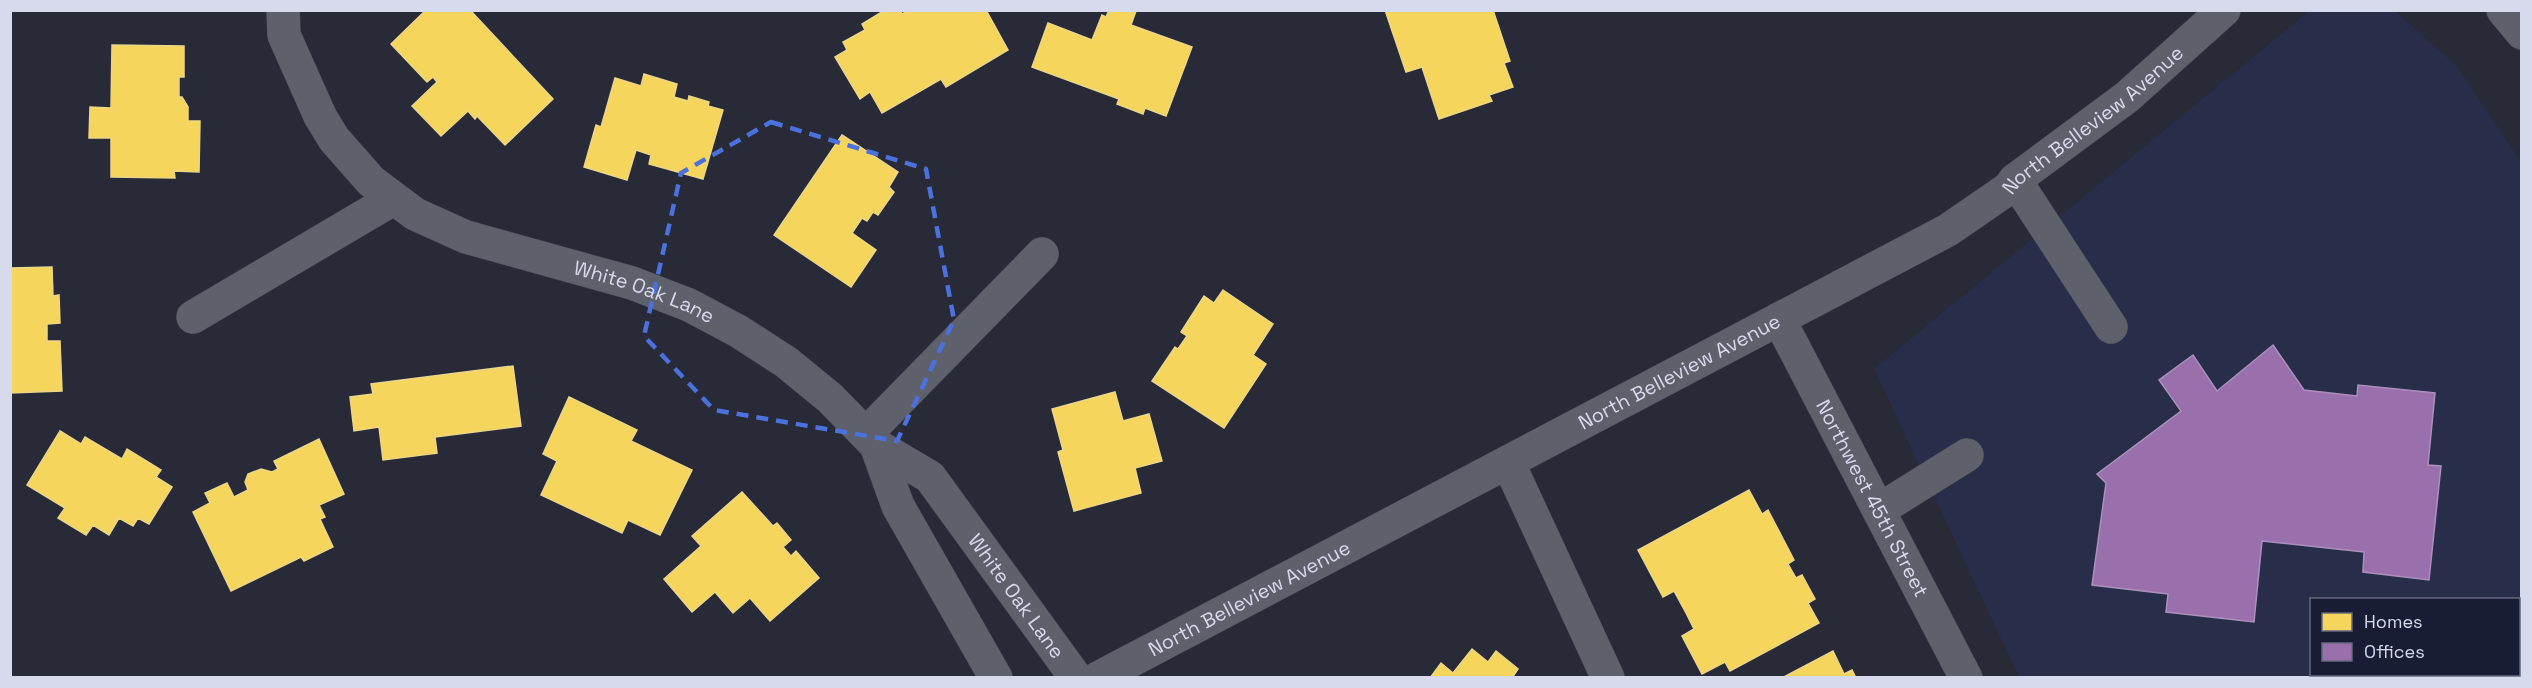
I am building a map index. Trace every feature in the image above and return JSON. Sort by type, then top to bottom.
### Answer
[{"type":"street","name":"White Oak Lane","points":[[283,10],[284,34],[320,116],[351,161],[393,199],[415,214],[466,237],[632,283],[689,305],[738,331],[786,362],[830,398],[871,440],[930,477],[1076,678]]},
{"type":"street","name":"North Belleview Avenue","points":[[1098,678],[1948,230],[2009,188],[2015,180],[2127,97],[2224,10]]},
{"type":"street","points":[[2503,10],[2522,33]]},
{"type":"street","points":[[2015,180],[2111,327]]},
{"type":"street","points":[[194,317],[393,199]]},
{"type":"street","points":[[871,440],[1042,254]]},
{"type":"street","name":"Northwest 45th Street","points":[[1779,319],[1966,678]]},
{"type":"street","name":"White Oak Lane","points":[[871,440],[898,506],[996,678]]},
{"type":"street","points":[[1879,510],[1967,455]]},
{"type":"street","points":[[1508,462],[1608,678]]},
{"type":"highlighted area","points":[[771,122],[926,169],[954,320],[897,441],[714,410],[644,336],[681,173]]},
{"type":"shaded area","points":[[2309,11],[2395,11],[2456,65],[2521,162],[2521,677],[2019,677],[1874,369]]},
{"type":"building: Homes","points":[[426,10],[470,10],[553,99],[505,145],[477,116],[475,119],[468,111],[441,136],[412,106],[437,82],[433,77],[427,82],[391,44]]},
{"type":"building: Homes","points":[[885,10],[900,10],[902,14],[909,10],[986,10],[1008,50],[946,87],[941,79],[882,113],[870,92],[860,99],[835,57],[847,50],[843,42],[865,30],[862,24]]},
{"type":"building: Homes","points":[[1109,10],[1136,11],[1131,25],[1192,47],[1166,116],[1145,108],[1143,114],[1117,104],[1119,99],[1032,67],[1048,23],[1092,40],[1102,15],[1106,17]]},
{"type":"building: Homes","points":[[1385,10],[1493,10],[1510,61],[1504,63],[1513,87],[1489,95],[1492,101],[1439,119],[1422,67],[1406,72]]},
{"type":"building: Homes","points":[[112,45],[184,46],[184,77],[179,77],[179,97],[182,97],[188,107],[188,121],[200,121],[199,172],[174,171],[175,178],[111,177],[111,138],[89,138],[90,107],[111,108]]},
{"type":"building: Homes","points":[[644,74],[677,84],[674,97],[688,101],[689,96],[709,102],[708,106],[723,110],[703,179],[649,164],[651,155],[636,150],[627,180],[584,167],[596,125],[601,127],[615,78],[641,86]]},
{"type":"building: Homes","points":[[842,135],[898,172],[889,187],[894,192],[878,215],[873,212],[867,221],[862,218],[852,233],[876,250],[851,287],[774,235]]},
{"type":"building: Homes","points":[[52,267],[53,296],[59,295],[60,323],[47,324],[47,341],[60,341],[62,391],[10,393],[10,268]]},
{"type":"building: Homes","points":[[1223,290],[1273,324],[1253,355],[1266,364],[1224,428],[1152,381],[1175,347],[1178,349],[1187,336],[1181,332],[1204,296],[1214,303]]},
{"type":"building: Homes","points":[[513,366],[521,426],[435,437],[437,453],[383,460],[379,427],[354,431],[350,397],[373,394],[371,384]]},
{"type":"building: Homes","points":[[1115,392],[1123,421],[1149,414],[1162,461],[1135,468],[1141,493],[1074,511],[1058,452],[1063,450],[1052,409]]},
{"type":"building: Homes","points":[[569,397],[637,430],[631,441],[692,470],[660,535],[628,520],[622,533],[541,495],[557,461],[543,454]]},
{"type":"building: Homes","points":[[60,431],[81,444],[85,437],[122,459],[127,449],[161,470],[156,477],[172,487],[149,524],[138,518],[133,526],[119,518],[109,535],[93,525],[86,535],[58,518],[65,508],[27,485]]},
{"type":"building: Homes","points":[[319,439],[344,494],[319,505],[325,517],[320,519],[333,547],[304,561],[301,557],[231,591],[193,512],[210,503],[205,493],[227,483],[234,497],[248,490],[245,482],[248,474],[261,469],[272,472],[278,469],[274,461]]},
{"type":"building: Homes","points":[[1749,490],[1762,514],[1768,510],[1794,560],[1788,564],[1796,578],[1802,575],[1815,599],[1808,603],[1819,623],[1730,671],[1725,662],[1702,674],[1682,636],[1694,629],[1686,613],[1674,591],[1663,597],[1638,550]]},
{"type":"building: Homes","points":[[742,492],[773,526],[777,523],[791,540],[783,547],[791,556],[796,551],[819,578],[770,621],[750,598],[733,613],[715,592],[692,612],[664,579],[701,546],[692,536]]},
{"type":"building: Homes","points":[[1472,649],[1488,662],[1496,651],[1518,669],[1512,678],[1430,678],[1441,663],[1453,673]]},
{"type":"building: Homes","points":[[1833,651],[1844,674],[1852,670],[1856,678],[1782,678]]},
{"type":"building: Offices","points":[[2273,345],[2304,390],[2357,396],[2358,385],[2435,393],[2428,465],[2441,466],[2429,580],[2363,572],[2364,552],[2262,541],[2254,622],[2166,612],[2168,594],[2092,585],[2106,483],[2097,474],[2181,411],[2159,380],[2193,355],[2217,391]]}]
